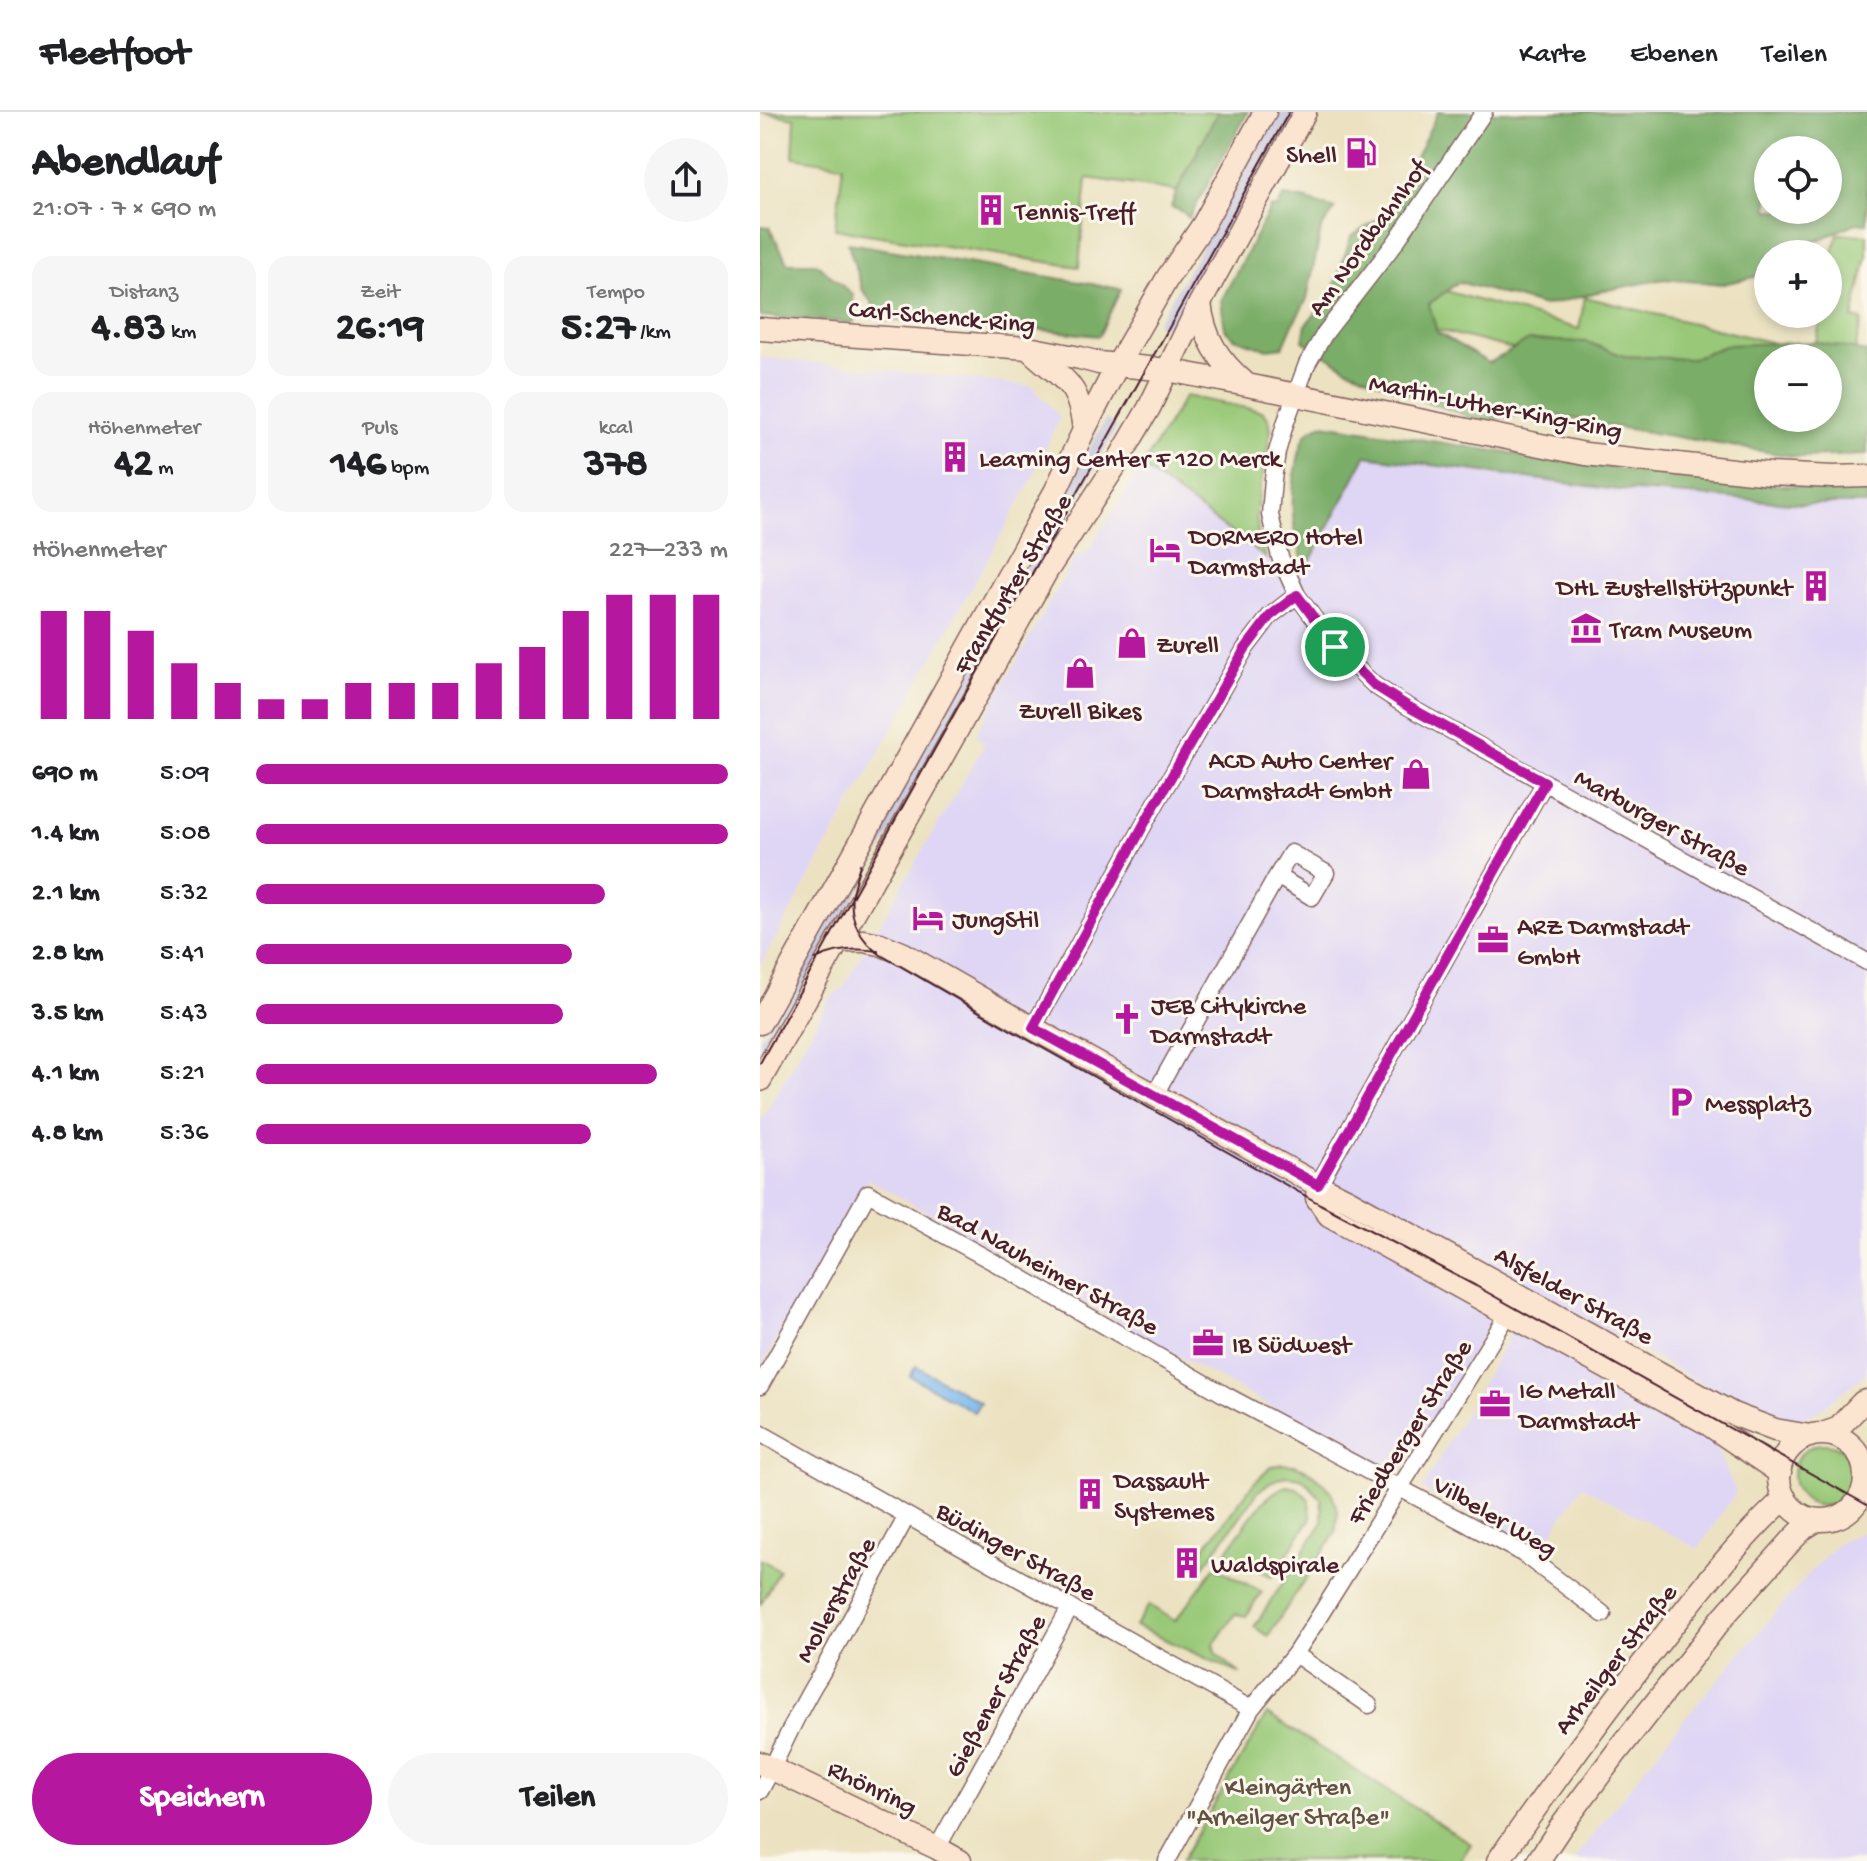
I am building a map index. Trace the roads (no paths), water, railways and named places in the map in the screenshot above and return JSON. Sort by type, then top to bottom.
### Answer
[{"type":"main road","name":"Frankfurter Straße","points":[[760,1023],[1056,490],[1118,364],[1168,277],[1203,225],[1265,112]]},
{"type":"main road","name":"Frankfurter Straße","points":[[760,1080],[1046,572],[1149,408],[1200,303],[1305,112]]},
{"type":"main road","points":[[1200,303],[1203,325],[1213,346],[1226,366],[1247,385]]},
{"type":"main road","name":"Carl-Schenck-Ring","points":[[760,329],[1028,348],[1118,364]]},
{"type":"main road","points":[[1028,348],[1069,384],[1079,400],[1084,430]]},
{"type":"main road","name":"Martin-Luther-King-Ring","points":[[1118,364],[1247,385],[1585,454],[1770,474],[1867,476]]},
{"type":"main road","name":"Alsfelder Straße","points":[[839,941],[880,944],[904,954],[1733,1414],[1775,1430],[1816,1435]]},
{"type":"main road","name":"Alsfelder Straße","points":[[1318,1185],[1317,1198],[1329,1215],[1705,1422],[1780,1473]]},
{"type":"main road","points":[[1816,1435],[1834,1436],[1845,1441],[1861,1459],[1865,1470],[1863,1492],[1845,1514],[1836,1518],[1817,1520],[1793,1508],[1780,1486],[1780,1473],[1784,1458],[1796,1443],[1816,1435],[1837,1429],[1867,1401]]},
{"type":"main road","points":[[1854,1449],[1856,1432],[1867,1417]]},
{"type":"main road","name":"Arheilger Straße","points":[[1498,1861],[1625,1686],[1694,1598],[1766,1515],[1785,1498]]},
{"type":"main road","points":[[1538,1861],[1616,1753],[1724,1616],[1793,1539],[1817,1520]]},
{"type":"main road","name":"Rhönring","points":[[766,1766],[960,1861]]},
{"type":"street","name":"Am Nordbahnhof","points":[[1295,395],[1307,364],[1325,333],[1395,243],[1484,112]]},
{"type":"street","name":"Marburger Straße","points":[[1295,395],[1277,452],[1270,515],[1280,557],[1297,595],[1335,647],[1374,685],[1409,707],[1867,962]]},
{"type":"street","points":[[1033,1028],[1148,817],[1245,649],[1270,616],[1297,595]]},
{"type":"street","points":[[1318,1185],[1545,782]]},
{"type":"street","points":[[1155,1094],[1277,876]]},
{"type":"street","name":"Bad Nauheimer Straße","points":[[760,1386],[868,1193],[1227,1396],[1401,1488]]},
{"type":"street","name":"Friedberger Straße","points":[[1168,1861],[1251,1709],[1295,1654],[1509,1313]]},
{"type":"street","name":"Büdinger Straße","points":[[760,1433],[1251,1709]]},
{"type":"street","name":"Vilbeler Weg","points":[[1401,1488],[1522,1553],[1603,1614]]},
{"type":"street","name":"Mollerstraße","points":[[760,1791],[766,1766],[821,1674],[907,1516]]},
{"type":"street","name":"Gießener Straße","points":[[937,1848],[1070,1608]]},
{"type":"street","points":[[1295,1654],[1369,1705]]},
{"type":"water","points":[[916,1366],[980,1402],[974,1412],[910,1376]]},
{"type":"tram line","points":[[760,1063],[1289,112]]},
{"type":"tram line","points":[[860,864],[853,891],[852,913],[862,936],[881,955],[1320,1204],[1476,1286],[1867,1505]]},
{"type":"tram line","points":[[816,959],[846,950],[878,951]]},
{"type":"place","name":"Shell","points":[[1361,153]]},
{"type":"place","name":"Tennis-Treff","points":[[991,210]]},
{"type":"place","name":"Learning Center F 120 Merck","points":[[955,457]]},
{"type":"place","name":"DORMERO Hotel Darmstadt","points":[[1165,550]]},
{"type":"place","name":"DHL Zustellstützpunkt","points":[[1816,586]]},
{"type":"place","name":"Tram Museum","points":[[1586,628]]},
{"type":"place","name":"Zurell","points":[[1132,643]]},
{"type":"place","name":"Zurell Bikes","points":[[1080,673]]},
{"type":"place","name":"ACD Auto Center Darmstadt GmbH","points":[[1416,774]]},
{"type":"place","name":"JungStil","points":[[928,918]]},
{"type":"place","name":"ARZ Darmstadt GmbH","points":[[1493,940]]},
{"type":"place","name":"JEB Citykirche Darmstadt","points":[[1127,1019]]},
{"type":"place","name":"Messplatz","points":[[1681,1102]]},
{"type":"place","name":"IB Südwest","points":[[1208,1343]]},
{"type":"place","name":"IG Metall Darmstadt","points":[[1495,1404]]},
{"type":"place","name":"Dassault Systemes","points":[[1090,1494]]},
{"type":"place","name":"Waldspirale","points":[[1187,1563]]},
{"type":"park label","name":"Kleingärten \"Arheilger Straße\"","points":[[1288,1800]]}]
